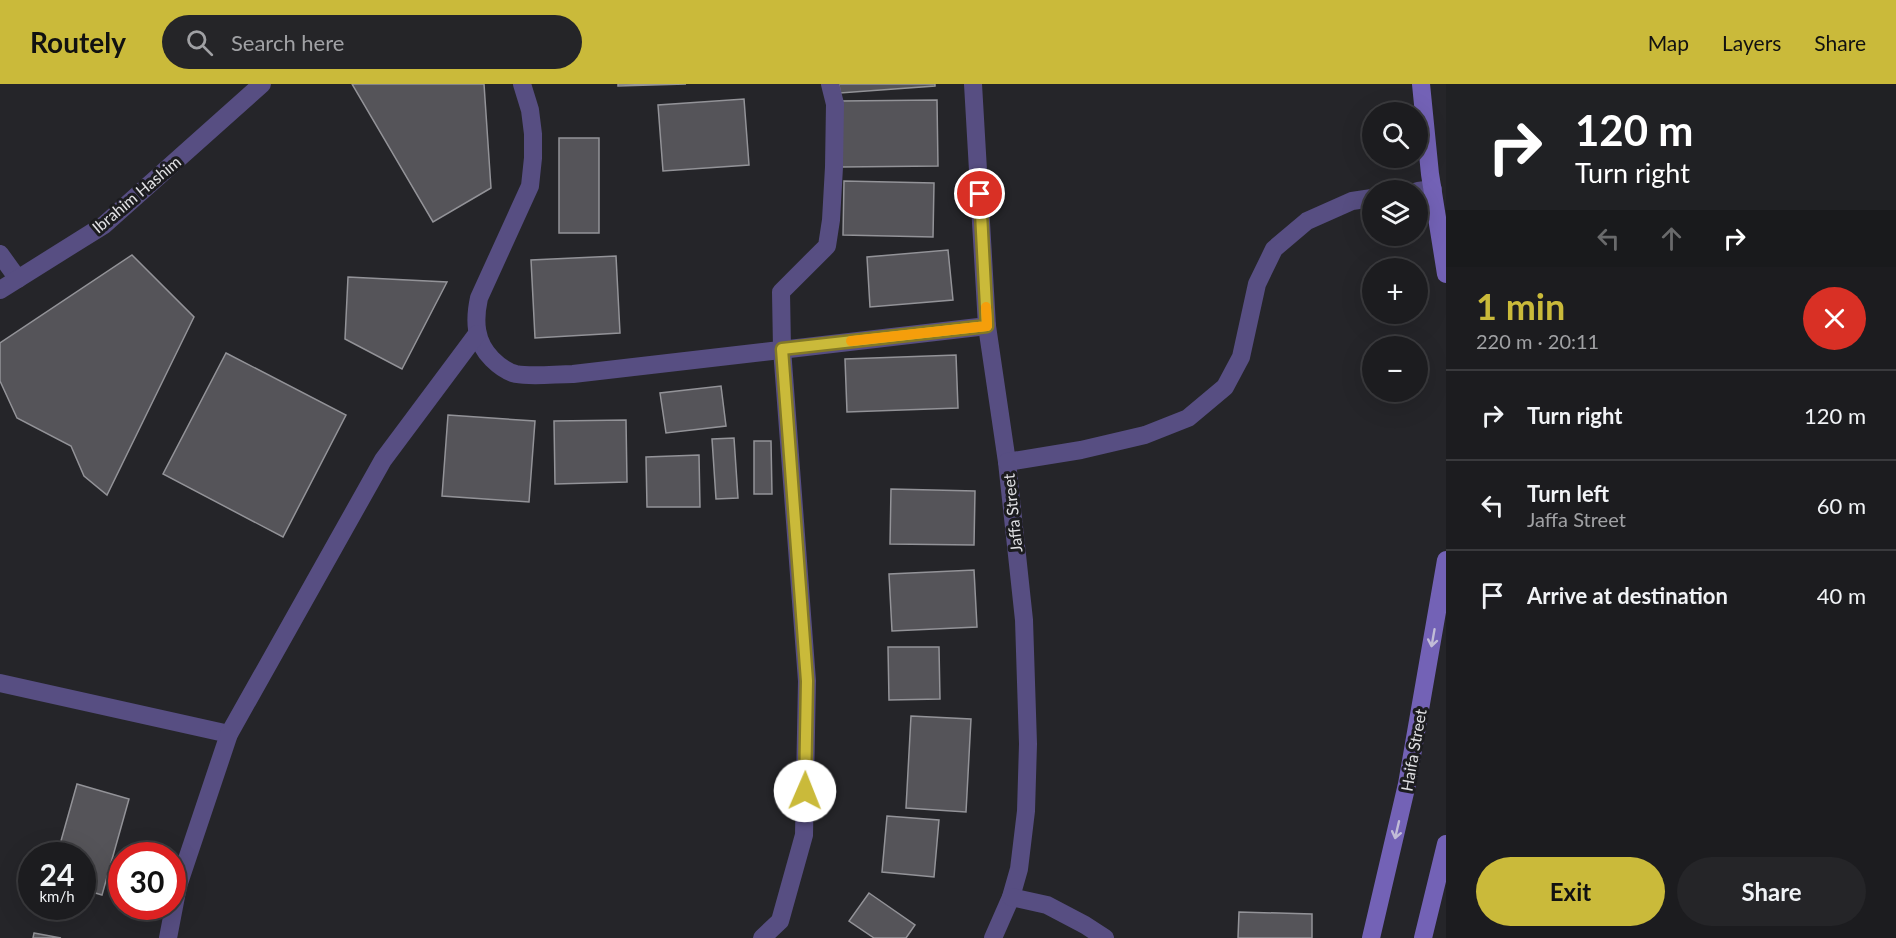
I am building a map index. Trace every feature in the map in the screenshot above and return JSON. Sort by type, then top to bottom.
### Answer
[{"type":"main road","points":[[1420,84],[1425,180]]},
{"type":"main road","points":[[1428,202],[1446,274]]},
{"type":"main road","name":"Haifa Street","points":[[1371,938],[1407,784],[1446,560]]},
{"type":"main road","points":[[1424,938],[1446,844]]},
{"type":"street","name":"Ibrahim Hashim","points":[[0,290],[104,225],[262,84]]},
{"type":"street","points":[[522,84],[530,110],[533,134],[530,186],[479,298],[476,314],[477,334],[485,352],[499,366],[515,374],[573,374],[987,326]]},
{"type":"street","points":[[762,938],[780,921],[804,835],[807,681],[782,349],[781,292],[827,246],[834,167],[835,104],[830,84]]},
{"type":"street","name":"Jaffa Street","points":[[974,84],[987,326],[1007,462],[1024,620],[1028,744],[1024,840],[1011,897],[993,938]]},
{"type":"street","points":[[1007,462],[1081,450],[1145,435],[1188,418],[1225,387],[1241,357],[1257,284],[1274,249],[1307,221],[1352,201],[1362,200]]},
{"type":"street","points":[[0,255],[18,279]]},
{"type":"street","points":[[168,938],[178,886],[230,734],[382,460],[477,334]]},
{"type":"street","points":[[0,683],[230,734]]},
{"type":"street","points":[[1011,897],[1047,905],[1105,938]]},
{"type":"building","points":[[352,84],[484,84],[491,188],[433,222]]},
{"type":"building","points":[[618,84],[686,84],[618,86]]},
{"type":"building","points":[[839,84],[935,84],[935,86],[840,93]]},
{"type":"building","points":[[744,99],[749,165],[663,171],[658,105]]},
{"type":"building","points":[[937,100],[938,166],[841,167],[840,101]]},
{"type":"building","points":[[559,138],[599,138],[599,233],[559,233]]},
{"type":"building","points":[[844,181],[934,183],[933,237],[843,235]]},
{"type":"building","points":[[948,250],[953,300],[870,307],[867,257]]},
{"type":"building","points":[[132,255],[194,317],[107,495],[84,476],[71,446],[17,418],[0,381],[0,343]]},
{"type":"building","points":[[616,256],[620,333],[535,338],[531,260]]},
{"type":"building","points":[[348,277],[447,282],[402,369],[345,339]]},
{"type":"building","points":[[226,353],[346,415],[283,537],[163,474]]},
{"type":"building","points":[[956,355],[958,408],[847,412],[845,359]]},
{"type":"building","points":[[721,386],[726,426],[666,433],[660,393]]},
{"type":"building","points":[[448,415],[535,421],[529,502],[442,496]]},
{"type":"building","points":[[626,420],[627,482],[555,484],[554,421]]},
{"type":"building","points":[[734,438],[738,498],[716,499],[712,439]]},
{"type":"building","points":[[754,441],[771,441],[772,494],[754,494]]},
{"type":"building","points":[[699,455],[700,507],[647,507],[646,457]]},
{"type":"building","points":[[891,489],[975,491],[974,545],[890,544]]},
{"type":"building","points":[[974,570],[977,627],[892,631],[889,574]]},
{"type":"building","points":[[888,647],[939,647],[940,699],[889,700]]},
{"type":"building","points":[[911,716],[971,719],[966,812],[906,808]]},
{"type":"building","points":[[77,784],[129,799],[117,842],[108,842],[108,874],[102,895],[96,893],[96,842],[61,842]]},
{"type":"building","points":[[887,816],[939,820],[934,877],[882,872]]},
{"type":"building","points":[[869,893],[915,925],[906,938],[874,938],[849,921]]},
{"type":"building","points":[[1239,912],[1312,914],[1312,938],[1238,938]]},
{"type":"building","points":[[34,933],[61,938],[33,938]]},
{"type":"slow traffic","points":[[851,341],[987,326],[986,307]]},
{"type":"route","points":[[805,791],[807,681],[782,349],[987,326],[980,194]]}]
